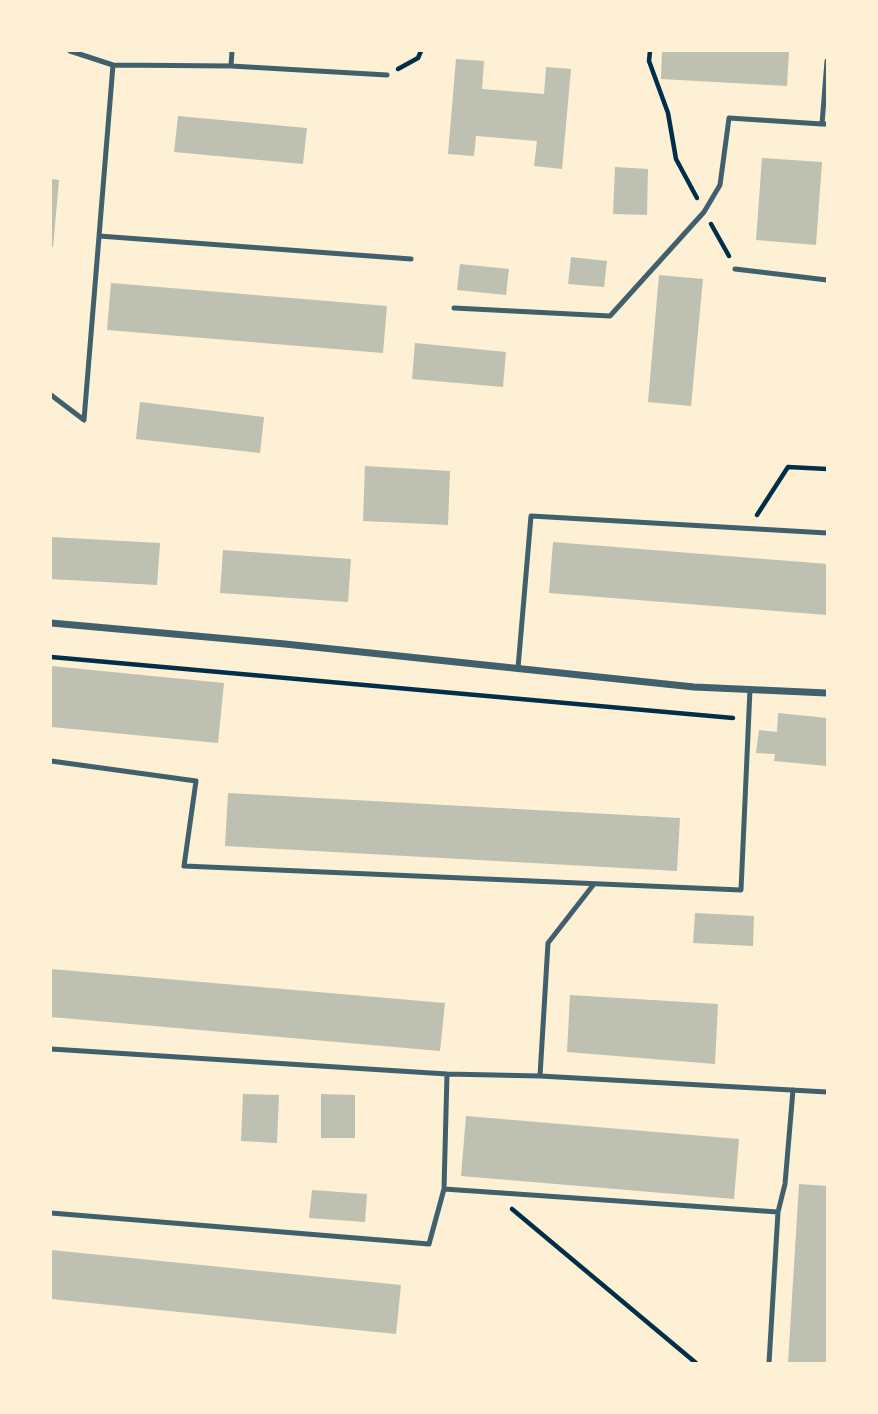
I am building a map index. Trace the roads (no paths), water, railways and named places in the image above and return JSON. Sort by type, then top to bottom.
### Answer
[{"type":"street","points":[[51,624],[285,644],[694,687],[827,693]]},
{"type":"lane","points":[[70,51],[113,65],[230,66],[387,75]]},
{"type":"lane","points":[[230,66],[232,51]]},
{"type":"lane","points":[[454,308],[610,316],[704,212],[720,186],[729,118],[825,124],[827,61]]},
{"type":"lane","points":[[51,395],[84,419],[113,65]]},
{"type":"lane","points":[[99,236],[411,259]]},
{"type":"lane","points":[[735,269],[827,280]]},
{"type":"lane","points":[[518,668],[531,516],[827,533]]},
{"type":"lane","points":[[51,761],[196,781],[184,866],[741,890],[750,689]]},
{"type":"lane","points":[[540,1076],[548,943],[594,884]]},
{"type":"lane","points":[[51,1049],[447,1074],[540,1076],[827,1092]]},
{"type":"lane","points":[[51,1213],[429,1244],[444,1189],[447,1074]]},
{"type":"lane","points":[[769,1363],[778,1212],[785,1184],[793,1090]]},
{"type":"lane","points":[[444,1189],[778,1212]]}]
